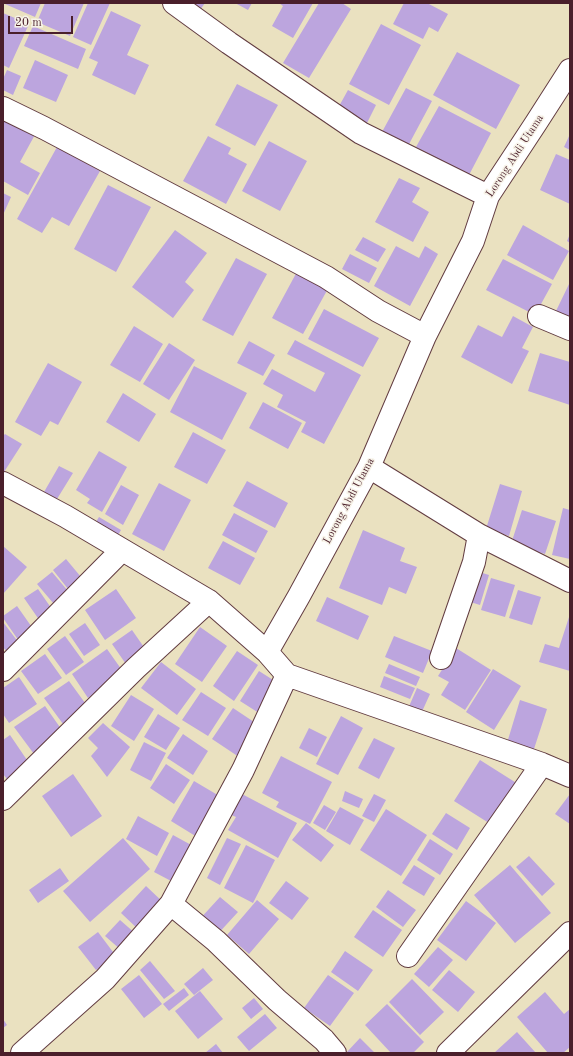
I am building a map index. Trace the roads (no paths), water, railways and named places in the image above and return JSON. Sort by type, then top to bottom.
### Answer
[{"type":"street","points":[[174,3],[229,43],[361,133],[488,196]]},
{"type":"street","name":"Lorong Abdi Utama","points":[[267,652],[369,467],[424,336],[473,241],[488,196],[570,70]]},
{"type":"street","points":[[3,108],[44,128],[326,277],[378,311],[424,336]]},
{"type":"street","points":[[539,316],[570,328]]},
{"type":"street","points":[[369,467],[480,535],[570,581]]},
{"type":"street","points":[[3,483],[65,516],[209,601],[267,652],[287,675],[542,764],[570,776]]},
{"type":"street","points":[[441,658],[474,562],[480,535]]},
{"type":"street","points":[[3,670],[122,550]]},
{"type":"street","points":[[3,799],[136,668],[209,601]]},
{"type":"street","points":[[22,1053],[105,979],[171,904],[243,770],[287,675]]},
{"type":"street","points":[[408,956],[542,764]]},
{"type":"street","points":[[171,904],[216,941],[323,1049]]},
{"type":"street","points":[[448,1053],[570,933]]}]
